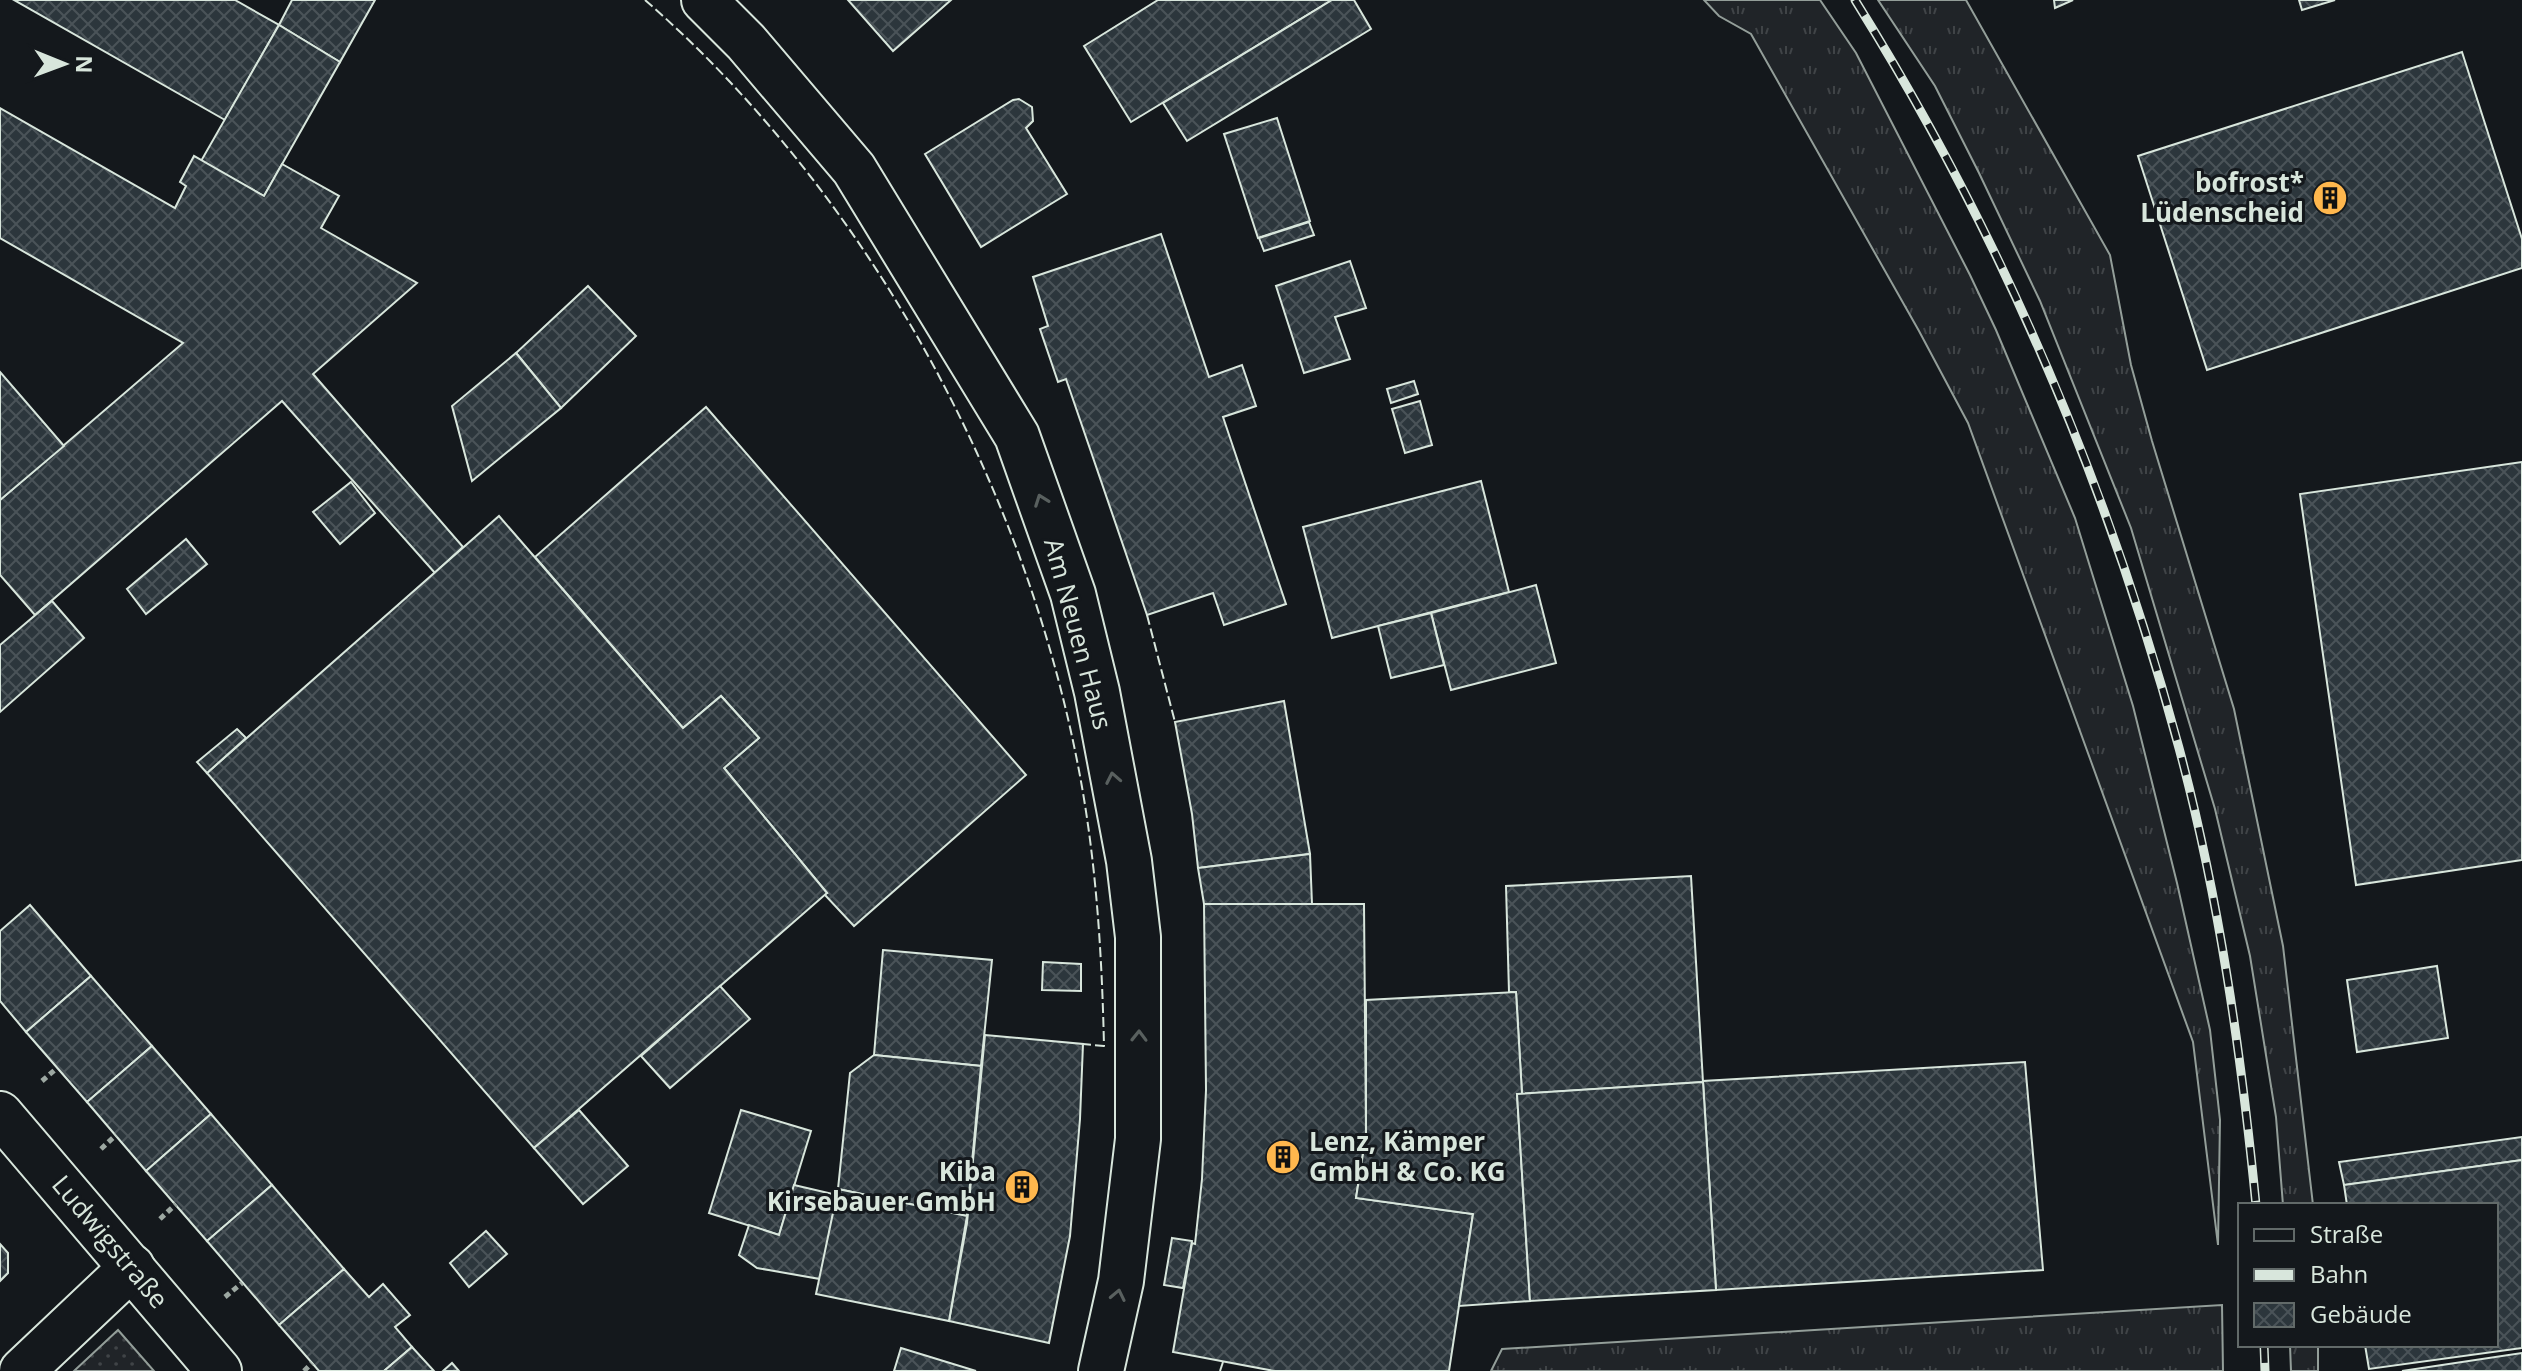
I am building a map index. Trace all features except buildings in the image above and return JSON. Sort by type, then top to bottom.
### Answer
[{"type":"street","name":"Am Neuen Haus","points":[[704,0],[755,53],[854,169],[1017,436],[1073,594],[1097,692],[1129,861],[1138,937],[1138,1139],[1121,1281],[1101,1371]]},
{"type":"street","name":"Ludwigstraße","points":[[0,1114],[219,1371]]},
{"type":"street","points":[[22,1371],[132,1267]]},
{"type":"path","points":[[304,1371],[312,1363]]},
{"type":"green space","points":[[1704,0],[1820,0],[1856,53],[1970,275],[2075,518],[2133,706],[2210,1030],[2220,1120],[2218,1245],[2193,1042],[1968,423],[1751,34],[1719,16]]},
{"type":"green space","points":[[1878,0],[1966,0],[2110,255],[2131,365],[2234,709],[2283,946],[2313,1203],[2283,1203],[2276,1117],[2250,956],[2215,809],[2131,528],[2040,301],[1935,86]]},
{"type":"green space","points":[[2222,1305],[2223,1371],[1491,1371],[1502,1349]]},
{"type":"green space","points":[[118,1330],[154,1371],[74,1371]]},
{"type":"green space","points":[[2290,1347],[2318,1347],[2318,1371],[2291,1371]]},
{"type":"railway","points":[[1855,0],[1908,88],[2003,269],[2045,362],[2119,551],[2179,748],[2206,861],[2236,1032],[2256,1203]]},
{"type":"railway","points":[[2264,1347],[2265,1371]]},
{"type":"fence","points":[[645,0],[727,78],[801,165],[869,258],[929,357],[980,461],[1024,568],[1058,677],[1082,787],[1098,916],[1104,1046],[1083,1044]]},
{"type":"fence","points":[[1147,615],[1175,722]]},
{"type":"fence","points":[[1220,1371],[1223,1362]]},
{"type":"place","name":"bofrost* Lüdenscheid","points":[[2330,198]]},
{"type":"place","name":"Lenz, Kämper GmbH & Co. KG","points":[[1283,1157]]},
{"type":"place","name":"Kiba Kirsebauer GmbH","points":[[1022,1187]]}]
